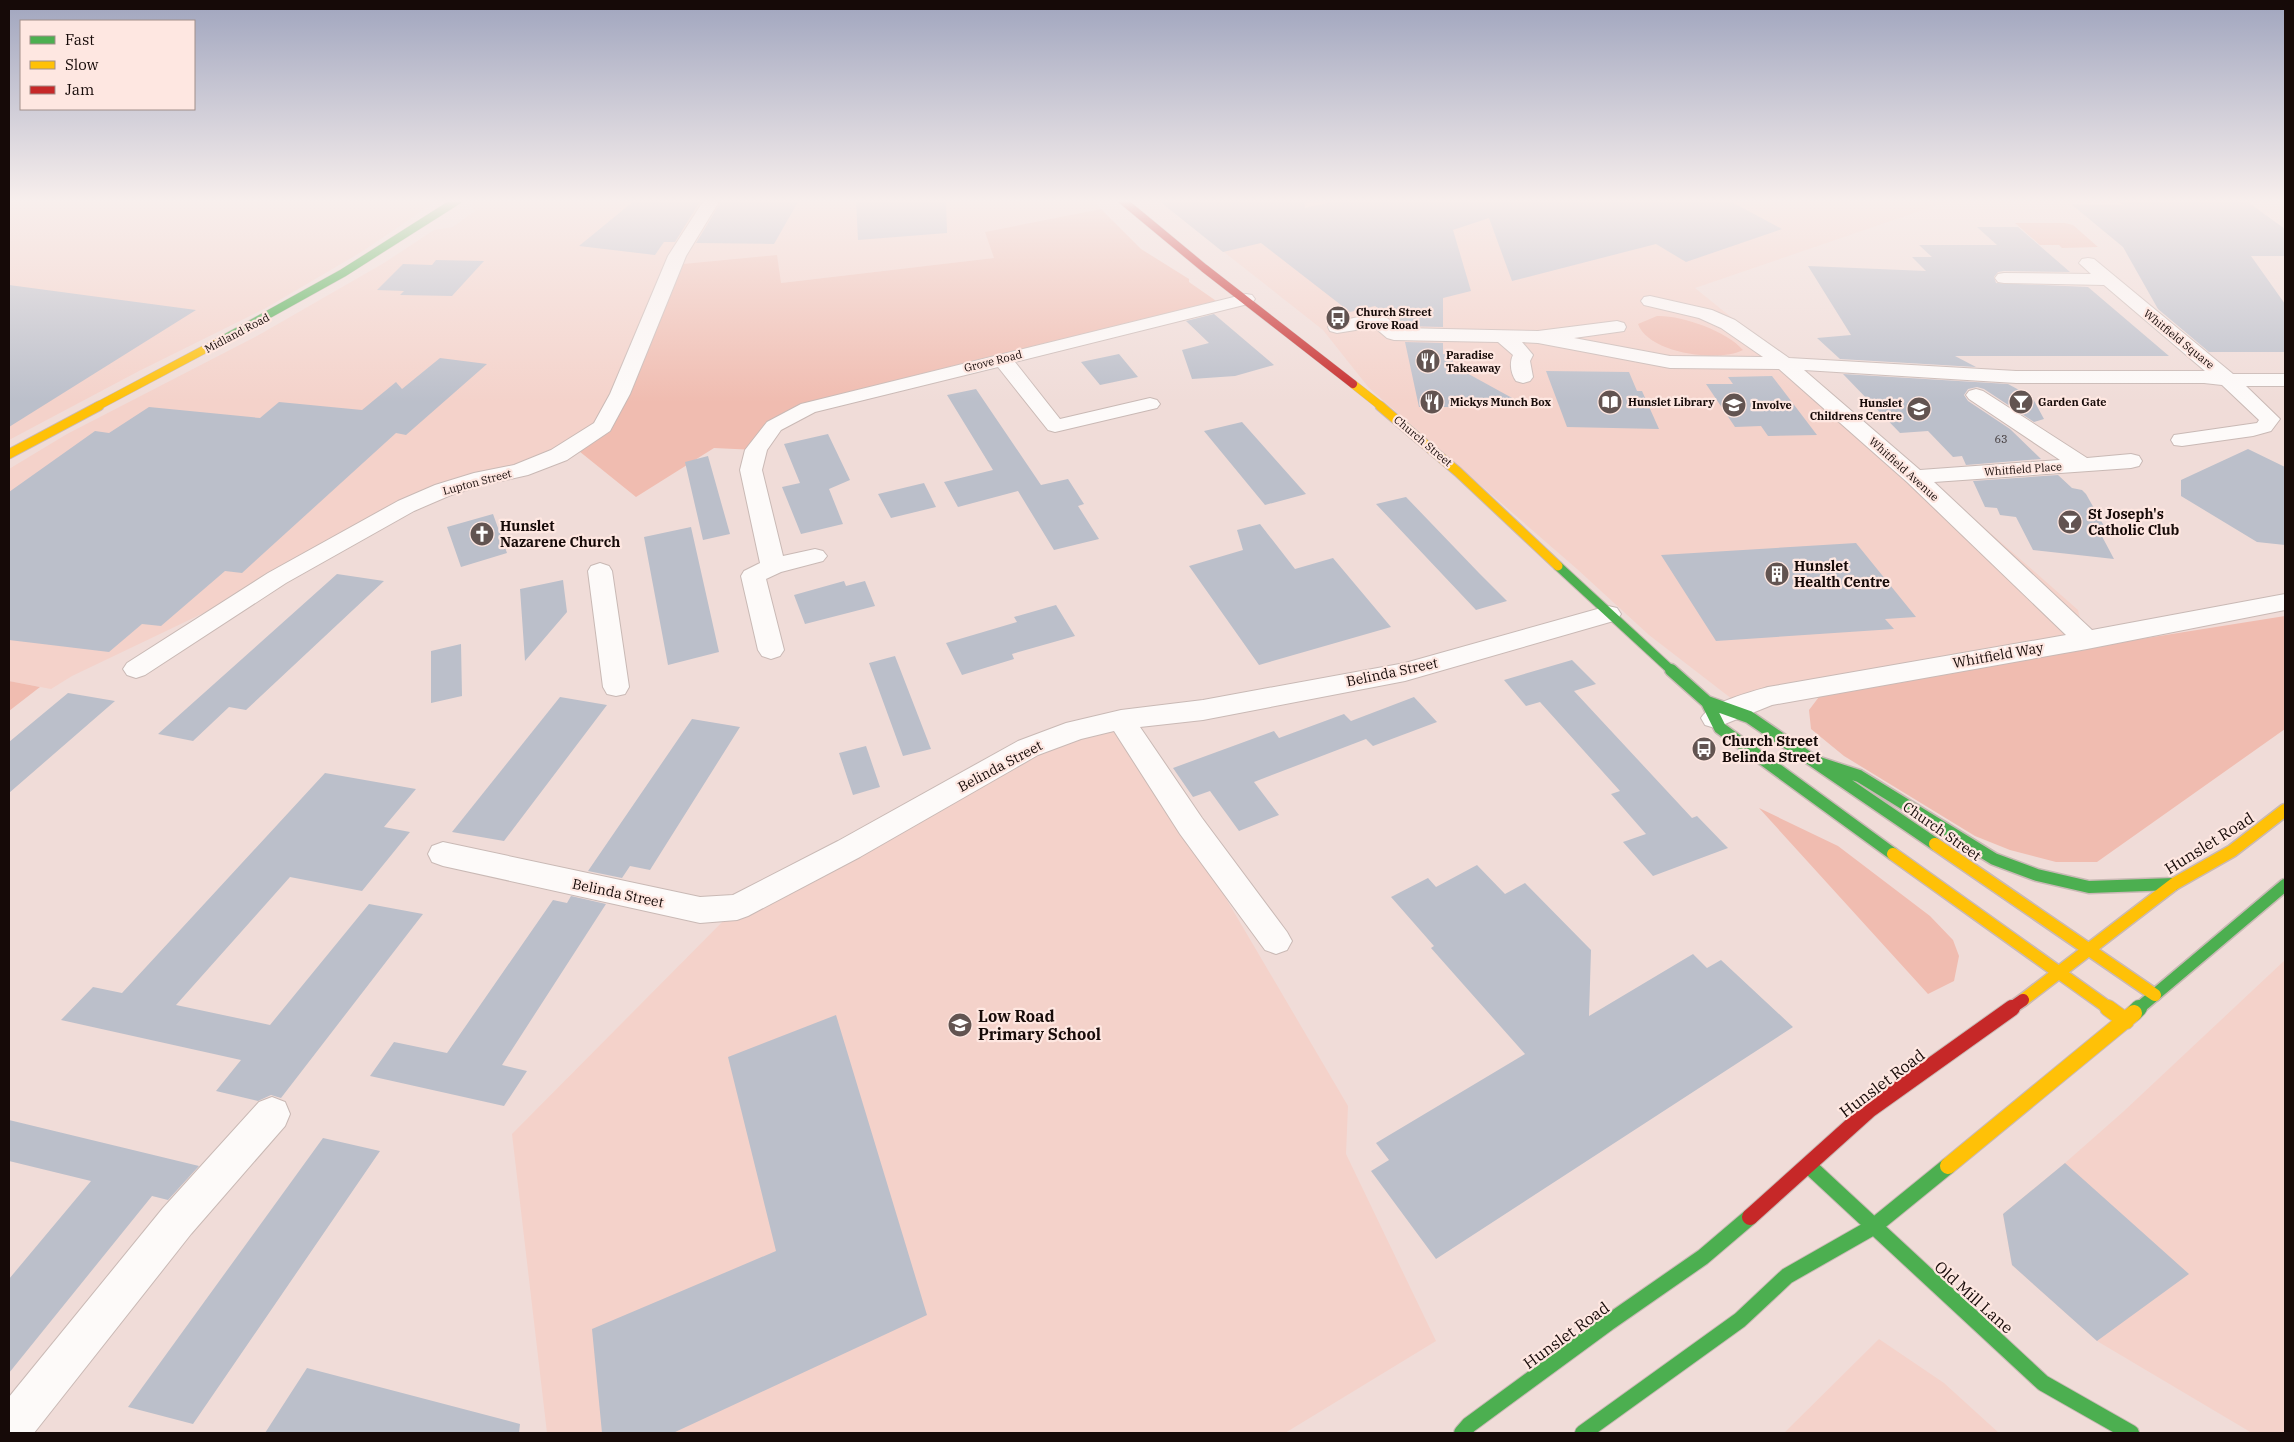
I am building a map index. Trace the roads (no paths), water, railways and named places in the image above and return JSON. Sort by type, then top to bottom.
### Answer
[{"type":"street","name":"Midland Road","points":[[9,454],[309,294],[354,267]]},
{"type":"street","name":"Lupton Street","points":[[136,668],[277,578],[406,506],[443,490],[482,478],[520,470],[559,455],[574,447],[603,426],[620,394],[634,356],[673,267]]},
{"type":"street","name":"Church Street","points":[[1203,267],[1246,299],[1413,432],[1463,475],[1608,614],[1717,710],[1749,717],[2155,995]]},
{"type":"street","name":"Whitfield Square","points":[[2093,267],[2228,380],[2270,420],[2264,427],[2246,432],[2182,440]]},
{"type":"street","points":[[2004,278],[2106,280]]},
{"type":"street","name":"Grove Road","points":[[773,566],[751,470],[756,450],[774,426],[808,408],[1246,299]]},
{"type":"street","name":"Whitfield Avenue","points":[[1650,301],[1704,314],[1728,324],[1785,364],[1915,477],[2087,640]]},
{"type":"street","points":[[1337,327],[1368,321],[1379,321],[1394,334],[1538,337],[1670,362],[1785,364],[2016,377],[2204,376],[2228,380],[2285,380]]},
{"type":"street","points":[[1538,337],[1617,326]]},
{"type":"street","points":[[1504,336],[1507,343],[1519,349],[1522,355],[1520,361],[1523,377]]},
{"type":"street","points":[[1002,359],[1055,426],[1150,404]]},
{"type":"street","points":[[1976,395],[2083,464]]},
{"type":"street","name":"Whitfield Place","points":[[1915,477],[2131,461]]},
{"type":"street","points":[[771,650],[753,576],[773,566],[815,556]]},
{"type":"street","points":[[600,571],[616,687]]},
{"type":"street","name":"Whitfield Way","points":[[1717,710],[1768,696],[2087,640],[2285,602]]},
{"type":"street","name":"Belinda Street","points":[[443,854],[700,910],[737,907],[849,849],[1028,748],[1076,730],[1121,720],[1203,710],[1405,672],[1608,614]]},
{"type":"street","name":"Church Street","points":[[1717,710],[1720,728],[1984,921],[2126,1021]]},
{"type":"street","points":[[1121,720],[1191,826],[1276,941]]},
{"type":"street","points":[[1816,762],[1858,776],[1994,859],[2036,875],[2089,887],[2174,884]]},
{"type":"street","name":"Hunslet Road","points":[[1462,1433],[1469,1425],[1608,1323],[1703,1257],[1809,1166],[1869,1110],[2002,1017],[2174,884],[2188,879],[2224,855],[2285,810]]},
{"type":"street","points":[[1583,1433],[1740,1320],[1787,1276],[1873,1227],[2126,1021],[2184,969],[2285,885]]},
{"type":"street","points":[[9,1431],[177,1221],[272,1114]]},
{"type":"street","name":"Old Mill Lane","points":[[1809,1166],[2043,1383],[2131,1433]]},
{"type":"place","name":"Church Street Grove Road","points":[[1338,318]]},
{"type":"place","name":"Paradise Takeaway","points":[[1428,361]]},
{"type":"place","name":"Mickys Munch Box","points":[[1432,402]]},
{"type":"place","name":"Hunslet Library","points":[[1610,402]]},
{"type":"place","name":"Garden Gate","points":[[2021,402]]},
{"type":"place","name":"Involve","points":[[1734,405]]},
{"type":"place","name":"Hunslet Childrens Centre","points":[[1919,409]]},
{"type":"place","name":"St Joseph's Catholic Club","points":[[2070,522]]},
{"type":"place","name":"Hunslet Nazarene Church","points":[[482,534]]},
{"type":"place","name":"Hunslet Health Centre","points":[[1777,574]]},
{"type":"place","name":"Church Street Belinda Street","points":[[1704,749]]},
{"type":"place","name":"Low Road Primary School","points":[[960,1025]]}]
